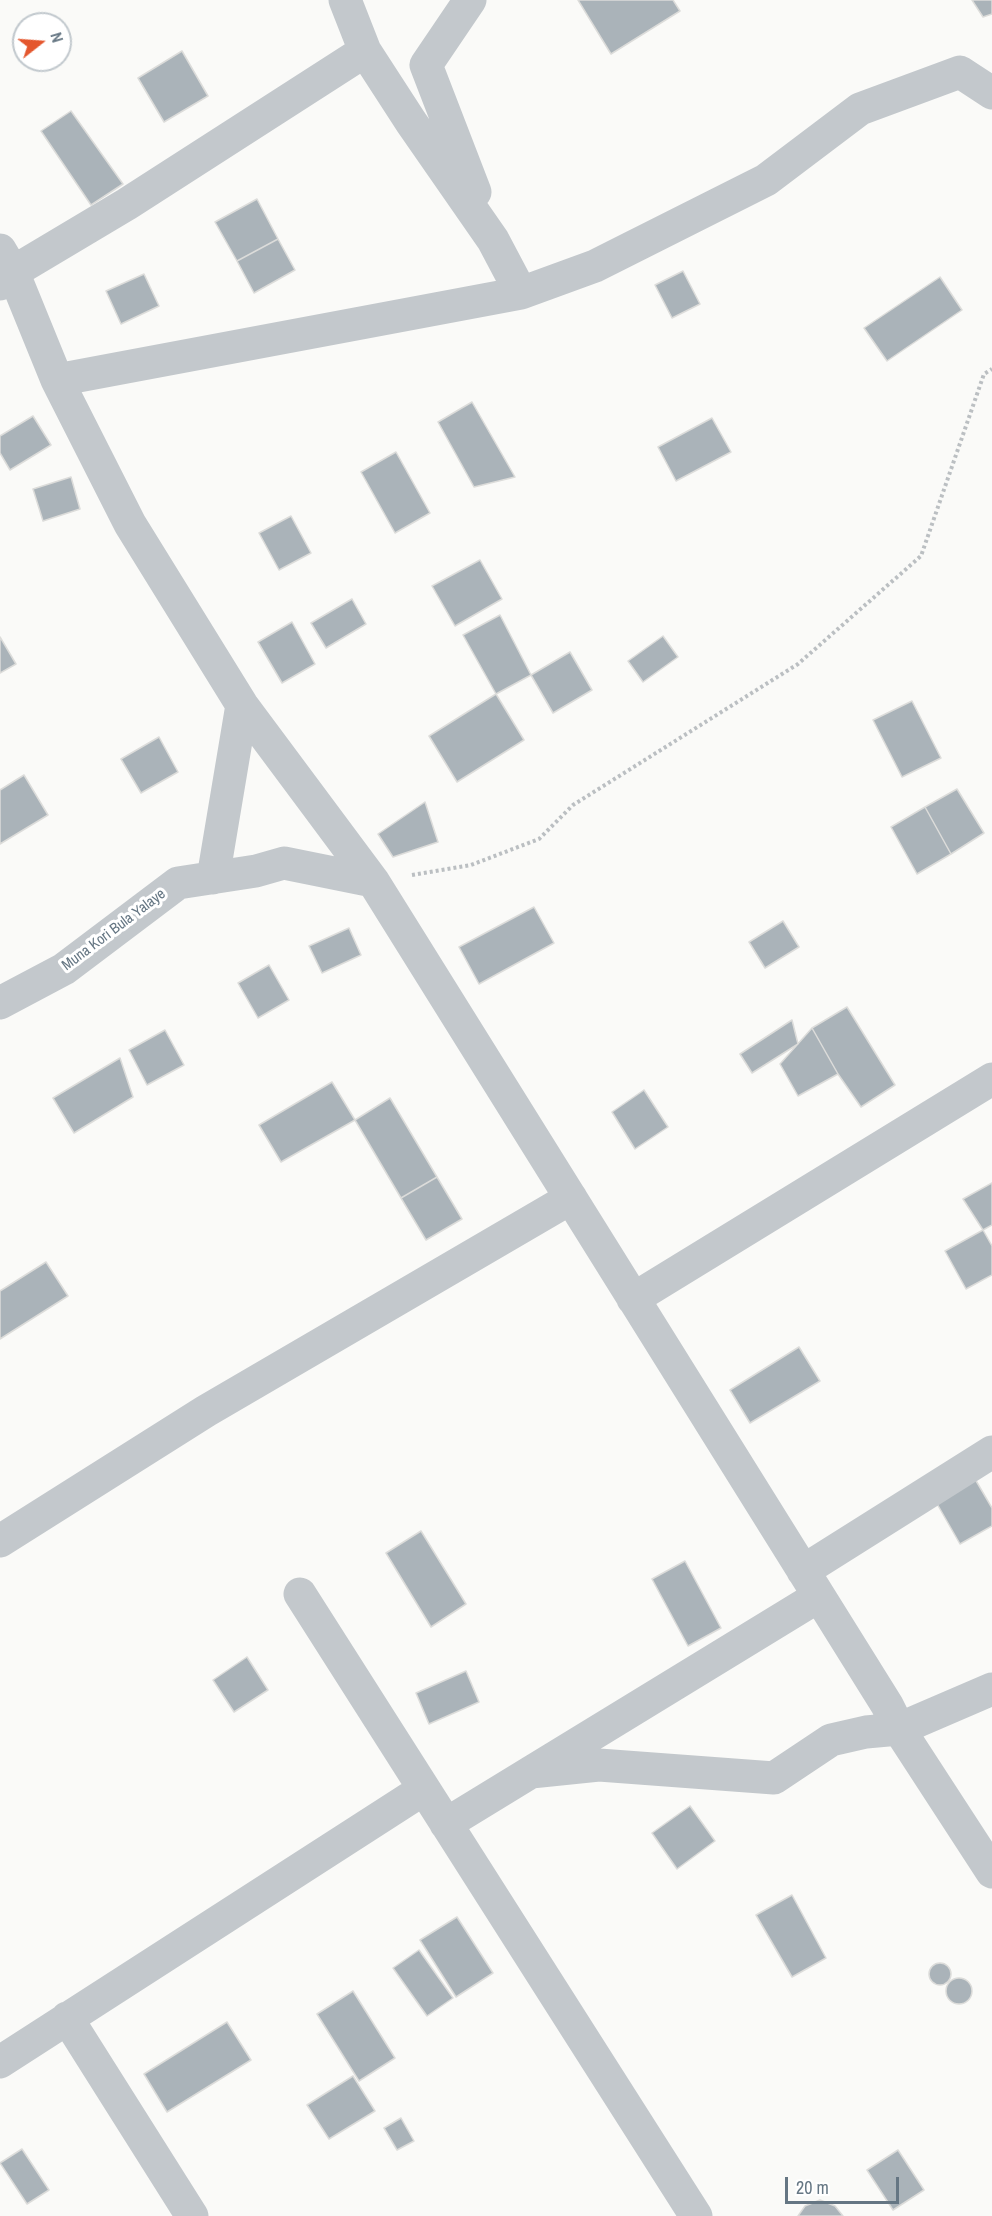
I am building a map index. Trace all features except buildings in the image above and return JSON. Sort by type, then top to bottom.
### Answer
[{"type":"street","points":[[345,0],[365,51],[493,240]]},
{"type":"street","points":[[470,0],[426,65],[493,240],[521,293]]},
{"type":"street","points":[[365,51],[137,198],[4,269],[130,525],[242,705],[373,881],[887,1705],[899,1729],[992,1872]]},
{"type":"street","points":[[57,380],[521,293],[595,266],[766,180],[860,109],[960,72],[992,93]]},
{"type":"street","points":[[213,878],[242,705]]},
{"type":"street","name":"Muna Kori Bula Yalaye","points":[[0,1003],[64,969],[178,882],[256,871],[284,863],[373,881]]},
{"type":"street","points":[[633,1299],[992,1079]]},
{"type":"street","points":[[0,1541],[206,1411],[571,1197]]},
{"type":"street","points":[[446,1824],[531,1772],[811,1584],[992,1452]]},
{"type":"street","points":[[300,1594],[696,2216]]},
{"type":"street","points":[[531,1772],[599,1765],[774,1778],[831,1740],[866,1732],[899,1729],[992,1689]]},
{"type":"street","points":[[0,2062],[424,1789]]},
{"type":"street","points":[[67,2018],[192,2216]]},
{"type":"path","points":[[373,881],[471,865],[539,839],[573,805],[798,664],[921,556],[984,374],[992,369]]}]
